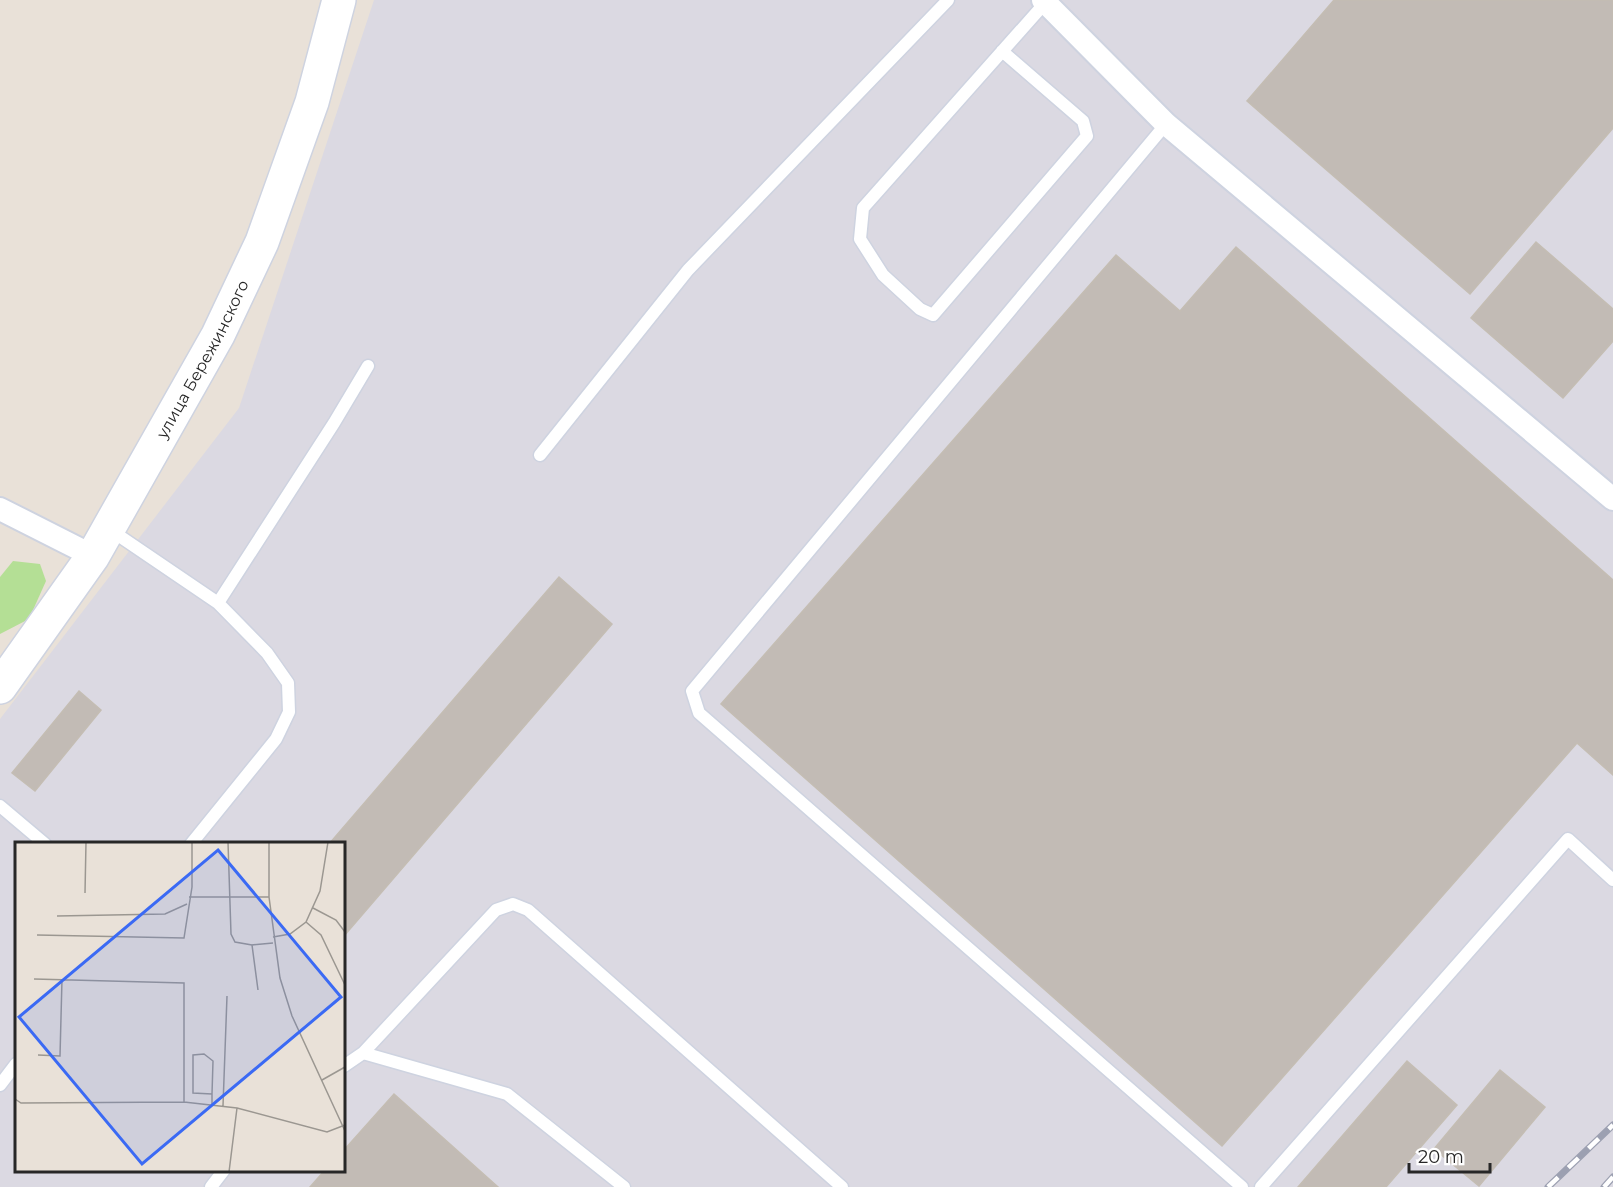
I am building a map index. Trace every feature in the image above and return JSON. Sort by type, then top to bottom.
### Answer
[{"type":"main road","name":"улица Бережинского","points":[[0,687],[100,542],[218,335],[262,242],[312,102],[339,0]]},
{"type":"street","points":[[1044,1],[1166,124],[1613,499]]},
{"type":"street","points":[[0,509],[100,542]]},
{"type":"lane","points":[[540,455],[688,270],[948,0]]},
{"type":"lane","points":[[1002,51],[1083,121],[1087,136],[933,315],[920,309],[883,275],[860,239],[863,208],[1044,1]]},
{"type":"lane","points":[[1166,124],[692,691],[699,712],[1242,1187]]},
{"type":"lane","points":[[218,603],[368,366]]},
{"type":"lane","points":[[100,542],[218,603],[267,653],[288,683],[289,712],[276,739],[192,842]]},
{"type":"lane","points":[[0,806],[44,842]]},
{"type":"lane","points":[[1261,1187],[1568,839],[1613,879]]},
{"type":"lane","points":[[345,1065],[363,1053],[496,910],[513,904],[528,910],[842,1187]]},
{"type":"lane","points":[[363,1053],[507,1094],[624,1187]]},
{"type":"lane","points":[[0,1084],[15,1065]]},
{"type":"lane","points":[[211,1187],[222,1172]]},
{"type":"shaded area","points":[[374,0],[1613,0],[1613,1187],[0,1187],[0,719],[239,408]]},
{"type":"green space","points":[[13,561],[40,564],[46,581],[29,619],[0,634],[0,577]]},
{"type":"building","points":[[1334,0],[1613,0],[1613,128],[1470,294],[1247,101]]},
{"type":"building","points":[[1536,242],[1613,309],[1613,341],[1563,398],[1471,318]]},
{"type":"building","points":[[1236,247],[1613,580],[1613,775],[1577,743],[1222,1146],[721,704],[1116,255],[1180,311]]},
{"type":"building","points":[[559,577],[612,624],[345,935],[345,842],[331,842]]},
{"type":"building","points":[[79,691],[101,710],[35,791],[12,773]]},
{"type":"building","points":[[1407,1061],[1457,1105],[1386,1187],[1298,1187]]},
{"type":"building","points":[[1500,1070],[1545,1107],[1479,1186],[1434,1149]]},
{"type":"building","points":[[394,1094],[498,1187],[310,1187],[323,1172],[345,1172],[345,1149]]},
{"type":"railway","points":[[1548,1187],[1613,1125]]},
{"type":"railway","points":[[1604,1187],[1613,1177]]}]
